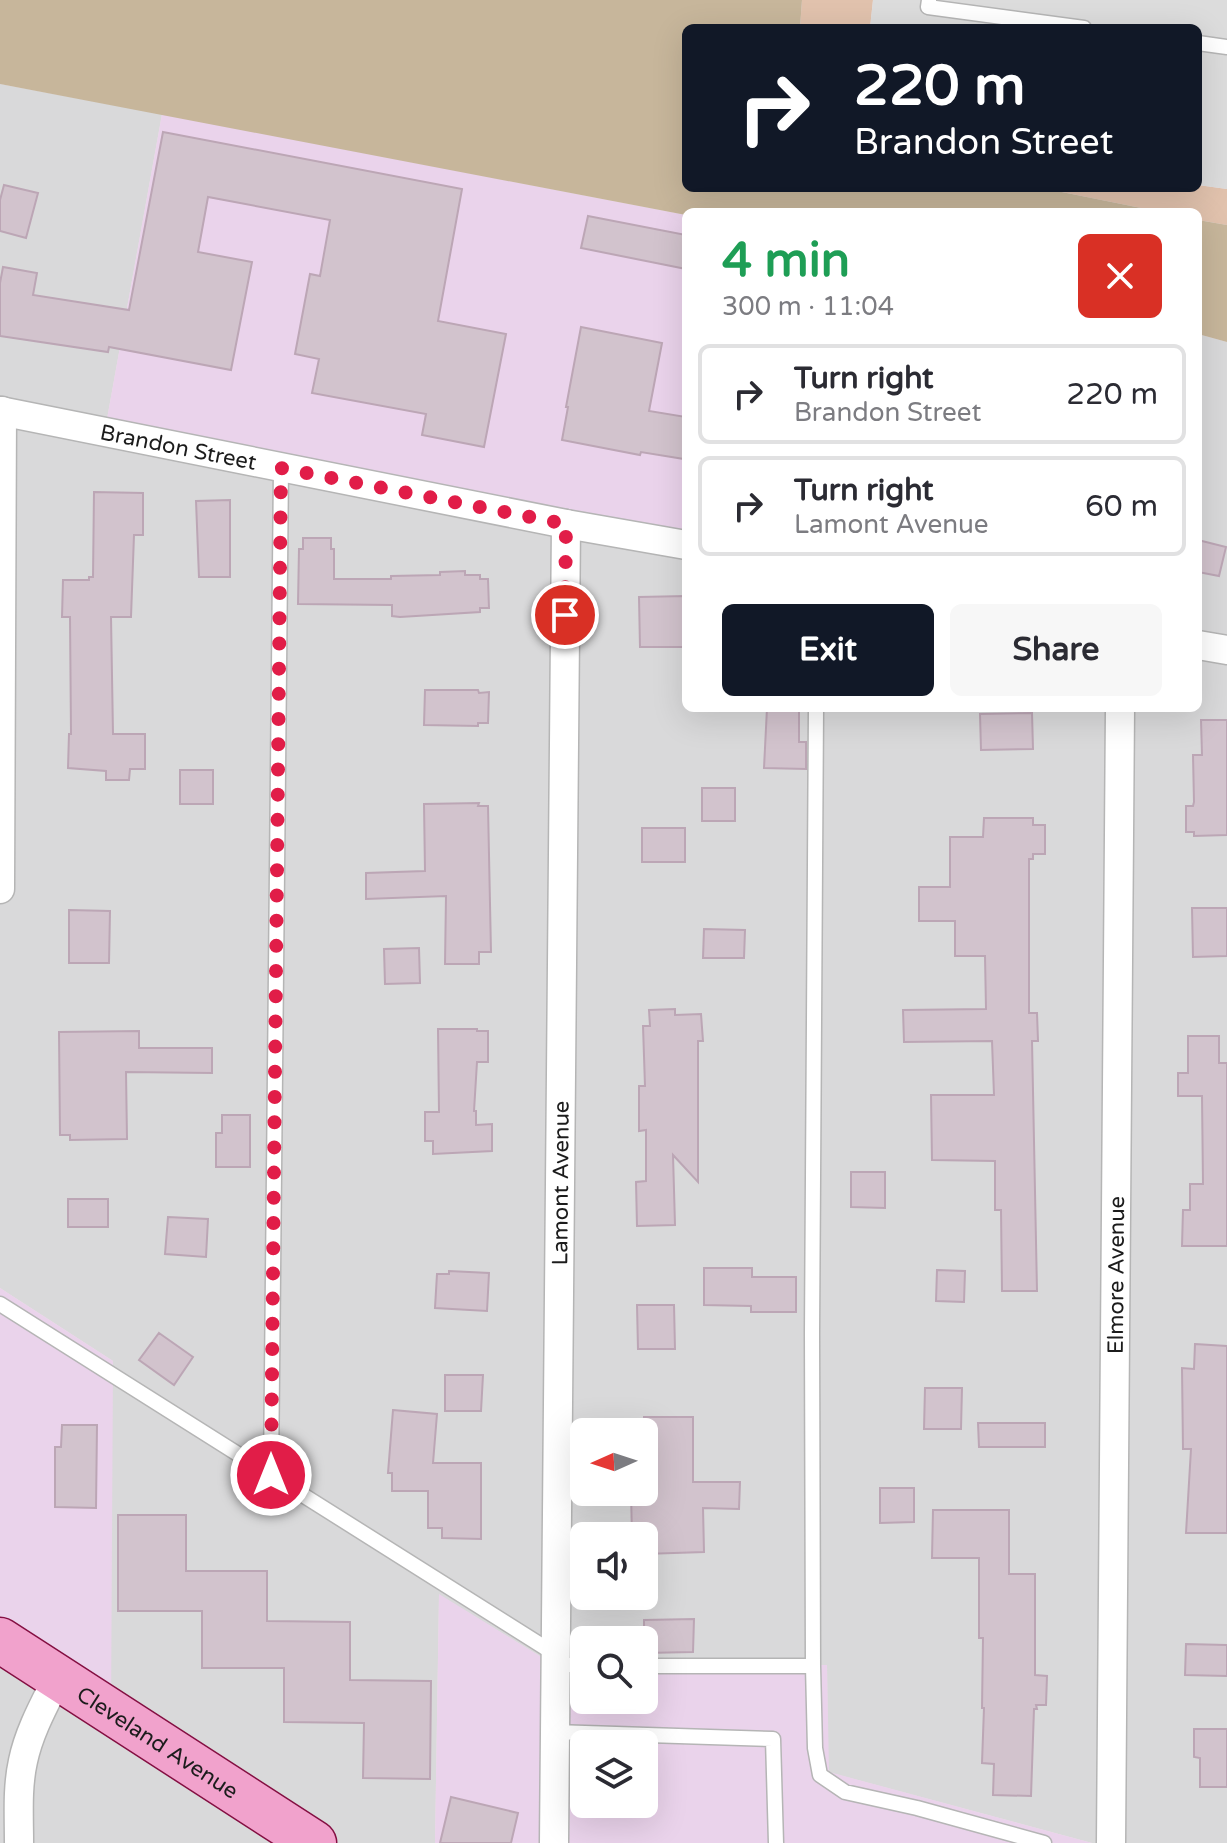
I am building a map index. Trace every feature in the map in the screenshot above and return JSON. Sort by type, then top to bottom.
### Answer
[{"type":"main road","name":"Cleveland Avenue","points":[[0,1640],[272,1824],[314,1843]]},
{"type":"street","name":"Brandon Street","points":[[1,411],[682,544]]},
{"type":"street","points":[[0,889],[1,411]]},
{"type":"street","name":"Lamont Avenue","points":[[554,1843],[566,524]]},
{"type":"street","points":[[1202,646],[1227,650]]},
{"type":"street","name":"Elmore Avenue","points":[[1111,1843],[1120,712]]},
{"type":"street","points":[[19,1843],[19,1788],[23,1758],[31,1732],[57,1679]]},
{"type":"lane","points":[[929,0],[928,7],[1054,24]]},
{"type":"lane","points":[[1202,44],[1227,47]]},
{"type":"lane","points":[[271,1475],[281,468]]},
{"type":"lane","points":[[816,712],[813,1666],[815,1748],[820,1775],[845,1792],[1044,1843]]},
{"type":"lane","points":[[0,1304],[555,1660],[570,1663]]},
{"type":"lane","points":[[658,1666],[813,1666]]},
{"type":"lane","points":[[554,1732],[773,1739],[776,1843]]},
{"type":"shaded area","points":[[0,0],[802,0],[800,24],[682,24],[682,192],[1062,192],[1141,208],[682,208],[682,214],[0,84]]},
{"type":"shaded area","points":[[802,0],[873,0],[870,24],[800,24]]},
{"type":"shaded area","points":[[873,0],[1227,0],[1227,189],[1202,186],[1202,24],[870,24]]},
{"type":"shaded area","points":[[0,84],[162,114],[105,430],[682,551],[682,712],[1202,712],[1202,335],[1227,342],[1227,1843],[1092,1843],[828,1772],[827,1665],[658,1666],[658,1626],[570,1626],[570,1666],[556,1666],[439,1595],[435,1843],[0,1843],[0,1643],[113,1361],[0,1288]]},
{"type":"shaded area","points":[[162,114],[682,214],[682,551],[105,430]]},
{"type":"shaded area","points":[[1202,186],[1227,189],[1227,225],[1202,221],[1202,208],[1141,208],[1062,192],[1202,192]]},
{"type":"shaded area","points":[[1202,221],[1227,225],[1227,342],[1202,335]]},
{"type":"shaded area","points":[[0,1288],[113,1361],[111,1715],[0,1643]]},
{"type":"shaded area","points":[[439,1594],[556,1666],[570,1666],[570,1714],[658,1714],[658,1666],[827,1665],[829,1772],[1092,1843],[435,1843]]},
{"type":"building","points":[[163,132],[462,189],[438,321],[506,334],[484,447],[422,435],[426,414],[312,393],[319,359],[295,354],[310,274],[320,276],[330,220],[208,197],[198,252],[252,262],[231,370],[109,347],[108,352],[0,336],[3,267],[37,273],[33,295],[129,310]]},
{"type":"building","points":[[4,185],[38,193],[26,238],[0,231],[0,200]]},
{"type":"building","points":[[588,216],[682,234],[682,268],[581,248]]},
{"type":"building","points":[[581,327],[662,343],[649,411],[682,416],[682,459],[641,452],[640,455],[562,440]]},
{"type":"building","points":[[94,492],[143,493],[143,535],[134,535],[131,617],[111,617],[113,734],[145,734],[145,769],[130,769],[129,780],[106,780],[106,771],[68,768],[71,734],[70,617],[62,617],[63,580],[89,580],[93,577]]},
{"type":"building","points":[[230,500],[230,577],[199,577],[196,501]]},
{"type":"building","points":[[303,538],[331,538],[334,579],[391,579],[391,576],[465,571],[465,575],[480,575],[480,579],[488,579],[489,608],[480,608],[480,612],[400,617],[392,616],[392,605],[298,604],[299,549],[303,549]]},
{"type":"building","points":[[1202,541],[1226,547],[1219,576],[1202,573]]},
{"type":"building","points":[[682,596],[682,647],[640,647],[639,597]]},
{"type":"building","points":[[425,690],[489,692],[488,723],[478,723],[478,726],[424,725]]},
{"type":"building","points":[[767,712],[799,712],[799,742],[806,742],[806,769],[764,768]]},
{"type":"building","points":[[1032,713],[1033,749],[981,750],[980,714]]},
{"type":"building","points":[[1201,720],[1227,720],[1227,835],[1194,836],[1194,832],[1186,832],[1186,806],[1193,806],[1194,802],[1193,755],[1202,755]]},
{"type":"building","points":[[180,770],[213,770],[213,804],[180,804]]},
{"type":"building","points":[[702,788],[735,788],[735,821],[702,821]]},
{"type":"building","points":[[479,803],[478,806],[488,806],[491,952],[479,952],[479,964],[445,964],[446,896],[366,899],[366,873],[425,871],[424,804]]},
{"type":"building","points":[[984,818],[1033,818],[1033,825],[1045,825],[1045,854],[1033,854],[1033,859],[1029,859],[1029,1013],[1037,1013],[1038,1041],[1032,1041],[1037,1291],[1002,1291],[1001,1210],[995,1210],[995,1161],[932,1160],[931,1095],[994,1095],[992,1041],[904,1042],[903,1010],[986,1009],[985,956],[955,956],[955,921],[919,921],[919,887],[950,887],[950,837],[983,837]]},
{"type":"building","points":[[642,828],[685,828],[685,862],[642,862]]},
{"type":"building","points":[[1192,908],[1227,908],[1227,956],[1193,957]]},
{"type":"building","points":[[69,910],[110,911],[109,963],[69,963]]},
{"type":"building","points":[[704,929],[745,930],[744,958],[703,958]]},
{"type":"building","points":[[419,948],[420,983],[385,984],[384,949]]},
{"type":"building","points":[[675,1009],[675,1015],[701,1014],[703,1041],[698,1041],[698,1182],[673,1155],[675,1225],[637,1226],[636,1182],[646,1181],[646,1130],[639,1131],[639,1086],[645,1086],[643,1026],[650,1026],[649,1010]]},
{"type":"building","points":[[438,1029],[488,1031],[488,1062],[477,1062],[474,1111],[476,1125],[492,1124],[492,1151],[433,1154],[433,1141],[425,1141],[425,1112],[439,1112]]},
{"type":"building","points":[[139,1031],[139,1048],[212,1048],[212,1073],[126,1072],[127,1139],[70,1140],[70,1135],[60,1135],[59,1032]]},
{"type":"building","points":[[1188,1036],[1219,1036],[1219,1063],[1227,1063],[1227,1246],[1182,1246],[1183,1210],[1190,1210],[1190,1184],[1203,1184],[1202,1096],[1178,1096],[1178,1073],[1188,1073]]},
{"type":"building","points":[[222,1115],[250,1115],[250,1167],[216,1167],[216,1133],[222,1133]]},
{"type":"building","points":[[851,1172],[885,1172],[885,1208],[851,1207]]},
{"type":"building","points":[[68,1199],[108,1199],[108,1227],[68,1227]]},
{"type":"building","points":[[168,1217],[208,1219],[206,1257],[165,1254]]},
{"type":"building","points":[[704,1268],[752,1268],[752,1277],[796,1277],[796,1312],[751,1312],[751,1306],[704,1305]]},
{"type":"building","points":[[937,1270],[965,1271],[964,1302],[936,1301]]},
{"type":"building","points":[[449,1271],[489,1273],[487,1311],[435,1308],[437,1274],[449,1274]]},
{"type":"building","points":[[637,1305],[674,1305],[675,1349],[638,1349]]},
{"type":"building","points":[[159,1333],[193,1357],[174,1385],[139,1360]]},
{"type":"building","points":[[1195,1344],[1227,1346],[1227,1533],[1186,1533],[1191,1449],[1183,1449],[1182,1368],[1194,1369]]},
{"type":"building","points":[[445,1375],[483,1375],[481,1411],[445,1411]]},
{"type":"building","points":[[925,1388],[962,1388],[961,1429],[924,1429]]},
{"type":"building","points":[[393,1410],[437,1414],[433,1463],[481,1463],[481,1539],[442,1538],[442,1528],[428,1528],[428,1491],[392,1491],[392,1473],[388,1473]]},
{"type":"building","points":[[693,1417],[693,1482],[740,1482],[739,1509],[703,1508],[704,1552],[658,1554],[658,1522],[632,1522],[631,1506],[658,1506],[658,1418],[644,1418]]},
{"type":"building","points":[[978,1423],[1045,1423],[1045,1447],[979,1447]]},
{"type":"building","points":[[62,1425],[97,1425],[96,1508],[55,1507],[55,1447],[61,1447]]},
{"type":"building","points":[[880,1488],[914,1488],[914,1522],[880,1523]]},
{"type":"building","points":[[933,1510],[1009,1510],[1009,1574],[1035,1574],[1035,1675],[1047,1676],[1046,1705],[1036,1705],[1037,1709],[1034,1709],[1031,1796],[993,1795],[994,1764],[982,1763],[983,1638],[979,1638],[979,1558],[932,1558]]},
{"type":"building","points":[[118,1515],[186,1515],[186,1571],[267,1571],[267,1621],[350,1622],[350,1680],[431,1681],[430,1779],[363,1778],[364,1723],[284,1722],[284,1668],[202,1668],[202,1611],[118,1611]]},
{"type":"building","points":[[694,1619],[693,1652],[658,1653],[658,1626],[644,1626],[644,1620]]},
{"type":"building","points":[[1186,1644],[1227,1645],[1227,1676],[1185,1675]]},
{"type":"building","points":[[1194,1729],[1227,1729],[1227,1787],[1200,1787],[1200,1758],[1194,1757]]},
{"type":"building","points":[[451,1797],[518,1813],[511,1843],[440,1843]]},
{"type":"route","points":[[271,1475],[281,468],[566,524],[565,615]]}]
